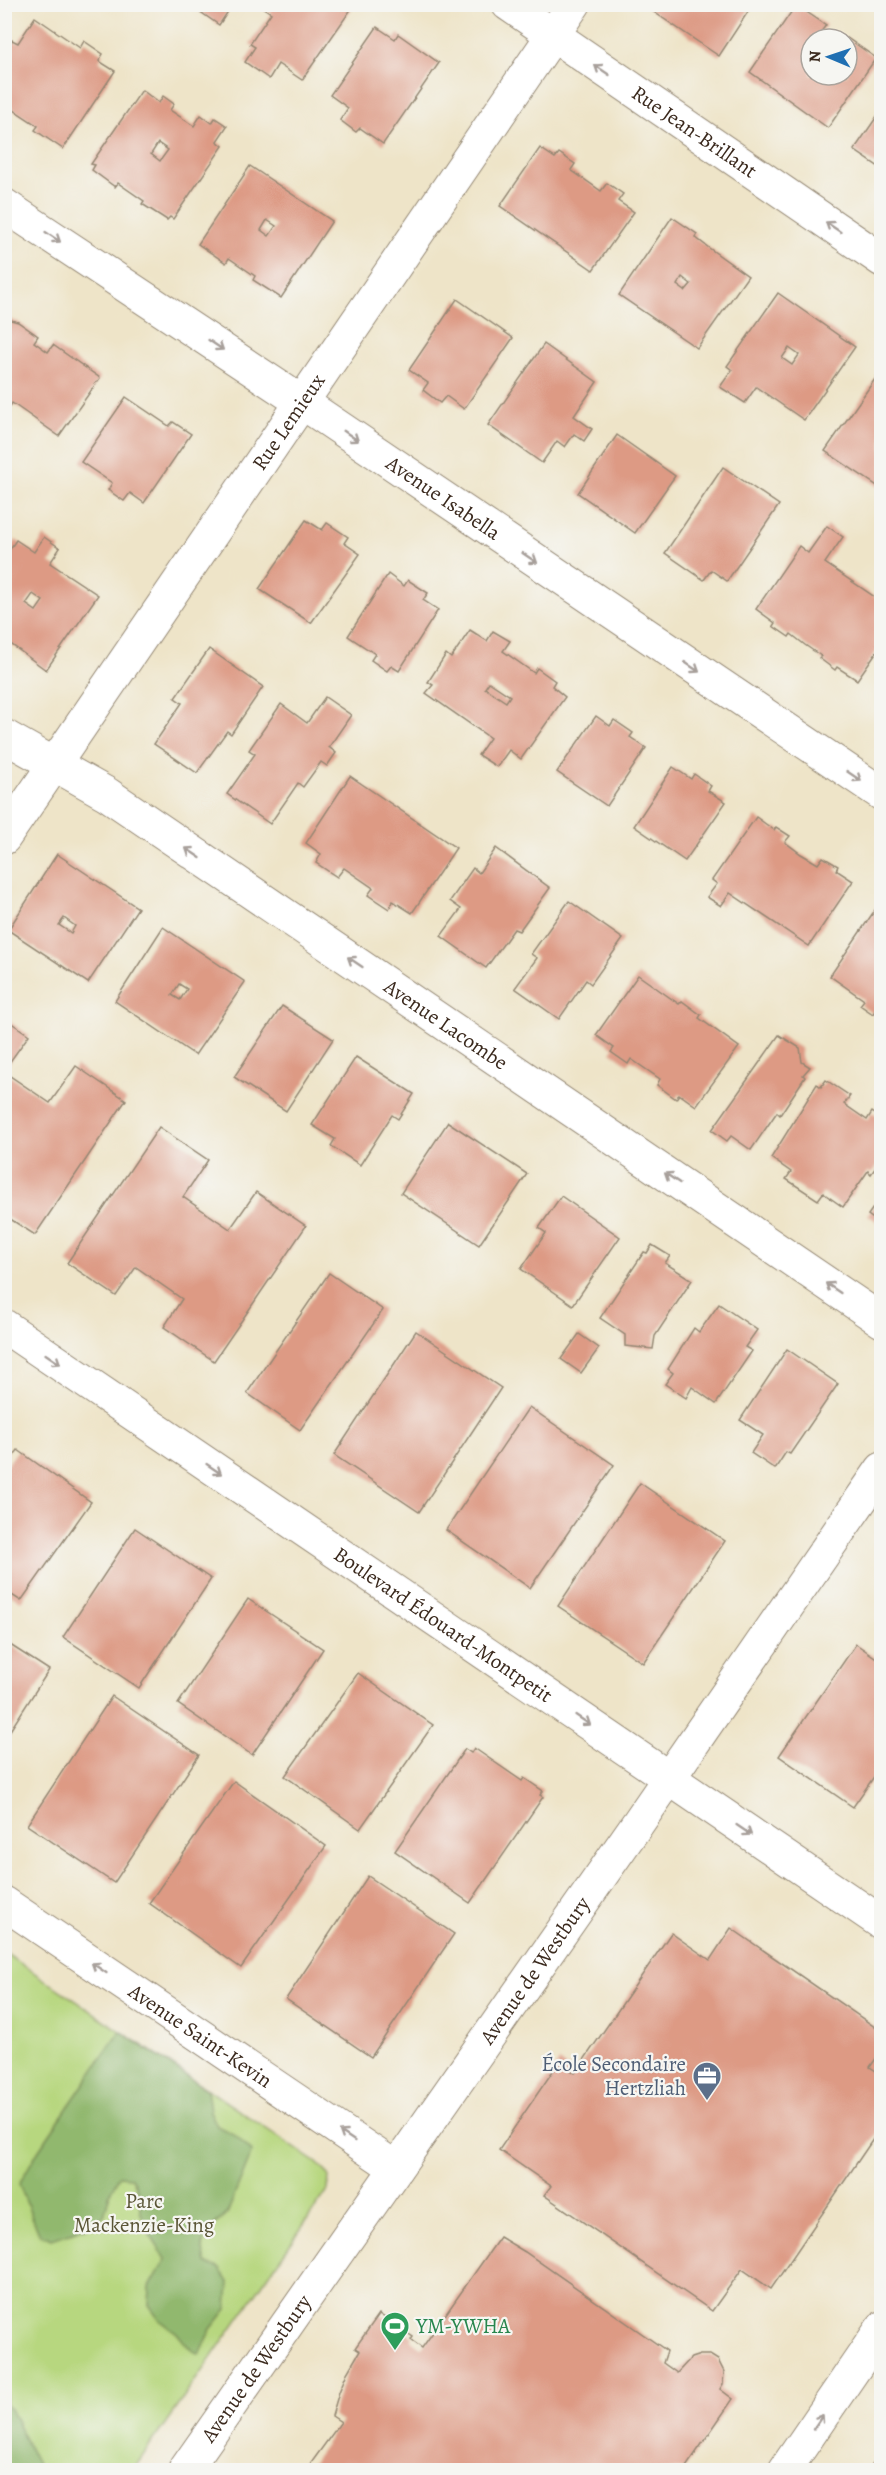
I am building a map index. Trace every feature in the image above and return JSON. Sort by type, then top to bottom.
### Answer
[{"type":"street","name":"Rue Jean-Brillant","points":[[508,4],[882,260]]},
{"type":"street","name":"Rue Lemieux","points":[[4,838],[574,4]]},
{"type":"street","name":"Avenue Isabella","points":[[4,205],[303,403],[882,794]]},
{"type":"street","name":"Avenue Lacombe","points":[[4,736],[106,794],[882,1321]]},
{"type":"street","name":"Boulevard Édouard-Montpetit","points":[[4,1326],[882,1923]]},
{"type":"street","name":"Avenue de Westbury","points":[[185,2470],[882,1469]]},
{"type":"street","name":"Avenue Saint-Kevin","points":[[4,1903],[396,2168]]},
{"type":"street","points":[[785,2470],[882,2328]]},
{"type":"green space","name":"Parc Mackenzie-King","points":[[5,1953],[317,2163],[329,2175],[328,2190],[133,2470],[5,2470]]},
{"type":"green space","points":[[120,2031],[207,2090],[210,2111],[217,2126],[235,2135],[252,2152],[227,2214],[206,2232],[202,2246],[206,2263],[219,2268],[229,2282],[227,2309],[211,2329],[199,2354],[190,2349],[177,2333],[161,2321],[149,2305],[150,2287],[166,2259],[150,2235],[140,2211],[140,2196],[132,2177],[119,2176],[110,2193],[104,2216],[87,2227],[52,2239],[39,2234],[19,2184],[38,2151]]},
{"type":"green space","points":[[4,2404],[10,2409],[40,2470],[5,2470]]},
{"type":"building","points":[[189,4],[233,4],[219,25]]},
{"type":"building","points":[[263,4],[347,4],[352,8],[302,80],[278,64],[269,79],[245,62],[255,47],[250,44],[271,13],[262,7]]},
{"type":"building","points":[[642,4],[753,4],[719,56]]},
{"type":"building","points":[[796,5],[826,25],[825,27],[799,27],[799,87],[856,87],[828,128],[750,72]]},
{"type":"building","points":[[35,17],[80,48],[84,41],[103,54],[99,61],[115,71],[63,149],[35,130],[38,126],[5,104],[5,62],[10,55],[5,51],[12,40],[18,43]]},
{"type":"building","points":[[377,27],[395,39],[398,34],[439,63],[383,144],[360,128],[356,132],[340,120],[348,108],[330,95]]},
{"type":"building","points":[[859,46],[876,58],[859,83]]},
{"type":"building","points":[[142,90],[159,103],[163,96],[174,104],[170,110],[194,126],[201,115],[212,123],[215,118],[227,126],[217,141],[223,146],[173,219],[170,217],[167,220],[142,204],[144,201],[118,183],[115,187],[92,170],[95,165],[91,164]],"holes":[[[158,143],[168,150],[160,161],[151,154]]]},
{"type":"building","points":[[882,109],[882,169],[854,150]]},
{"type":"building","points":[[540,148],[555,158],[559,153],[575,164],[571,170],[601,191],[607,183],[623,194],[618,201],[634,212],[593,270],[500,206]]},
{"type":"building","points":[[250,166],[332,221],[281,298],[253,280],[255,276],[229,258],[226,263],[198,244]],"holes":[[[267,220],[276,226],[269,236],[261,230]]]},
{"type":"building","points":[[672,217],[697,234],[695,237],[748,276],[697,348],[619,295]],"holes":[[[682,277],[691,284],[685,291],[677,285]]]},
{"type":"building","points":[[778,293],[855,347],[804,420],[756,387],[745,403],[720,387],[732,370],[727,366]],"holes":[[[789,348],[799,355],[792,365],[782,358]]]},
{"type":"building","points":[[457,299],[513,338],[464,409],[446,396],[440,403],[423,390],[428,383],[409,370]]},
{"type":"building","points":[[4,318],[18,322],[38,336],[34,342],[48,352],[53,345],[100,378],[59,436],[12,403],[8,410],[4,408]]},
{"type":"building","points":[[544,344],[597,382],[574,416],[592,429],[584,441],[574,434],[565,447],[557,441],[542,463],[488,425]]},
{"type":"building","points":[[882,369],[882,489],[825,451]]},
{"type":"building","points":[[126,397],[169,426],[173,422],[191,434],[144,503],[130,493],[124,501],[108,490],[112,483],[81,462]]},
{"type":"building","points":[[617,435],[675,476],[635,533],[578,493]]},
{"type":"building","points":[[723,467],[779,505],[727,581],[711,570],[704,580],[665,553]]},
{"type":"building","points":[[306,520],[322,530],[327,523],[348,537],[344,543],[360,554],[311,623],[259,589]]},
{"type":"building","points":[[827,526],[843,537],[825,563],[882,602],[882,644],[857,680],[837,667],[835,670],[819,658],[821,656],[791,634],[789,637],[773,626],[775,623],[756,609],[799,546],[808,553]]},
{"type":"building","points":[[44,537],[60,548],[50,563],[98,595],[46,670],[4,639],[4,558],[16,540],[34,552]],"holes":[[[33,594],[43,601],[36,611],[26,604]]]},
{"type":"building","points":[[388,574],[404,586],[408,580],[428,593],[423,600],[438,610],[399,671],[391,666],[387,671],[371,660],[375,654],[348,636]]},
{"type":"building","points":[[470,630],[487,641],[493,631],[510,641],[503,651],[534,673],[537,668],[555,681],[552,686],[565,697],[521,759],[509,750],[497,767],[478,755],[490,738],[426,693],[433,685],[428,682],[446,654],[451,658]],"holes":[[[489,682],[510,696],[506,702],[485,688]]]},
{"type":"building","points":[[209,649],[263,687],[231,734],[227,731],[197,773],[154,744],[182,703],[175,698]]},
{"type":"building","points":[[325,697],[351,715],[329,747],[336,753],[327,766],[321,762],[303,787],[298,783],[270,824],[227,794],[255,754],[249,750],[281,704],[307,723]]},
{"type":"building","points":[[596,716],[610,726],[614,720],[633,733],[630,737],[646,748],[607,806],[557,772]]},
{"type":"building","points":[[673,767],[691,779],[694,774],[711,786],[708,791],[726,802],[685,861],[634,826]]},
{"type":"building","points":[[350,776],[456,848],[412,913],[393,901],[389,909],[368,895],[373,888],[344,868],[337,877],[316,863],[321,854],[306,843]]},
{"type":"building","points":[[756,817],[774,830],[776,827],[790,836],[785,842],[801,854],[818,864],[823,857],[838,866],[836,870],[853,881],[809,946],[730,893],[721,906],[707,897],[717,884],[712,880]]},
{"type":"building","points":[[496,848],[550,888],[519,931],[514,929],[486,968],[441,936],[461,909],[450,901],[473,868],[479,873]]},
{"type":"building","points":[[57,854],[138,908],[88,983],[8,930]],"holes":[[[64,918],[75,926],[71,933],[59,925]]]},
{"type":"building","points":[[569,901],[623,939],[591,984],[586,980],[559,1019],[515,988],[537,958],[531,954]]},
{"type":"building","points":[[877,907],[882,910],[882,1012],[876,1009],[873,1014],[860,1005],[864,1000],[830,976]]},
{"type":"building","points":[[163,927],[245,982],[195,1055],[115,1001]],"holes":[[[179,984],[187,989],[180,1000],[172,995]]]},
{"type":"building","points":[[638,975],[679,1004],[682,1001],[701,1015],[699,1018],[739,1047],[696,1106],[679,1094],[676,1099],[657,1085],[660,1079],[631,1059],[628,1064],[611,1052],[614,1048],[596,1035]]},
{"type":"building","points":[[282,1006],[333,1039],[286,1111],[234,1077]]},
{"type":"building","points":[[4,1018],[29,1035],[4,1070]]},
{"type":"building","points":[[779,1035],[800,1048],[802,1062],[810,1067],[780,1115],[777,1112],[751,1150],[731,1136],[727,1141],[712,1130]]},
{"type":"building","points":[[356,1057],[414,1094],[398,1119],[392,1115],[360,1165],[331,1146],[335,1139],[312,1125]]},
{"type":"building","points":[[76,1066],[126,1100],[35,1235],[4,1215],[4,1072],[50,1103]]},
{"type":"building","points":[[826,1080],[850,1096],[844,1104],[867,1120],[872,1112],[882,1119],[882,1159],[871,1174],[868,1171],[843,1207],[823,1193],[818,1200],[786,1179],[791,1172],[771,1158],[817,1084],[821,1087]]},
{"type":"building","points":[[448,1122],[527,1174],[479,1245],[401,1193]]},
{"type":"building","points":[[159,1127],[208,1160],[183,1197],[230,1229],[256,1192],[306,1226],[214,1361],[164,1327],[182,1299],[136,1267],[116,1296],[67,1263]]},
{"type":"building","points":[[882,1195],[882,1225],[868,1215]]},
{"type":"building","points":[[561,1196],[620,1237],[573,1305],[521,1269],[546,1233],[539,1228]]},
{"type":"building","points":[[652,1245],[670,1256],[665,1263],[692,1280],[655,1336],[653,1349],[625,1346],[625,1335],[600,1318],[644,1252],[647,1253]]},
{"type":"building","points":[[329,1273],[383,1310],[300,1430],[247,1393]]},
{"type":"building","points":[[719,1304],[757,1330],[745,1347],[752,1351],[716,1404],[692,1387],[686,1398],[665,1384],[673,1373],[668,1369],[694,1328],[699,1332]]},
{"type":"building","points":[[416,1331],[501,1388],[419,1512],[334,1455]]},
{"type":"building","points":[[579,1334],[599,1348],[581,1373],[561,1359]]},
{"type":"building","points":[[787,1349],[838,1384],[790,1454],[786,1452],[775,1469],[751,1453],[763,1435],[740,1420]]},
{"type":"building","points":[[529,1407],[614,1465],[530,1588],[446,1530]]},
{"type":"building","points":[[18,1450],[91,1502],[21,1601],[4,1590],[4,1469]]},
{"type":"building","points":[[640,1483],[725,1541],[643,1663],[558,1606]]},
{"type":"building","points":[[135,1528],[211,1579],[139,1688],[63,1637]]},
{"type":"building","points":[[248,1599],[323,1649],[252,1755],[178,1704]]},
{"type":"building","points":[[4,1641],[49,1670],[4,1740]]},
{"type":"building","points":[[856,1644],[882,1662],[882,1765],[853,1807],[779,1756]]},
{"type":"building","points":[[358,1673],[433,1725],[360,1829],[285,1776]]},
{"type":"building","points":[[112,1696],[199,1755],[114,1883],[27,1825]]},
{"type":"building","points":[[474,1748],[522,1781],[524,1778],[543,1791],[540,1795],[543,1797],[470,1903],[395,1851],[465,1749],[471,1753]]},
{"type":"building","points":[[234,1781],[326,1846],[241,1968],[149,1903]]},
{"type":"building","points":[[368,1876],[454,1934],[371,2057],[286,1999]]},
{"type":"building","name":"École Secondaire Hertzliah","points":[[731,1928],[882,2032],[882,2050],[870,2067],[882,2075],[882,2126],[771,2289],[742,2269],[712,2311],[544,2195],[551,2186],[499,2150],[559,2062],[575,2073],[671,1933],[710,1960]]},
{"type":"building","points":[[500,2237],[667,2351],[663,2363],[677,2373],[691,2358],[700,2355],[710,2355],[718,2360],[724,2372],[720,2389],[733,2399],[684,2470],[306,2470],[341,2422],[332,2416],[339,2392],[360,2351],[355,2348],[379,2314],[413,2337],[411,2340],[422,2348]]},
{"type":"building","points":[[882,2444],[882,2470],[868,2470],[879,2455],[876,2453]]},
{"type":"place","name":"École Secondaire Hertzliah","points":[[707,2102]]},
{"type":"place","name":"YM-YWHA","points":[[395,2352]]}]
